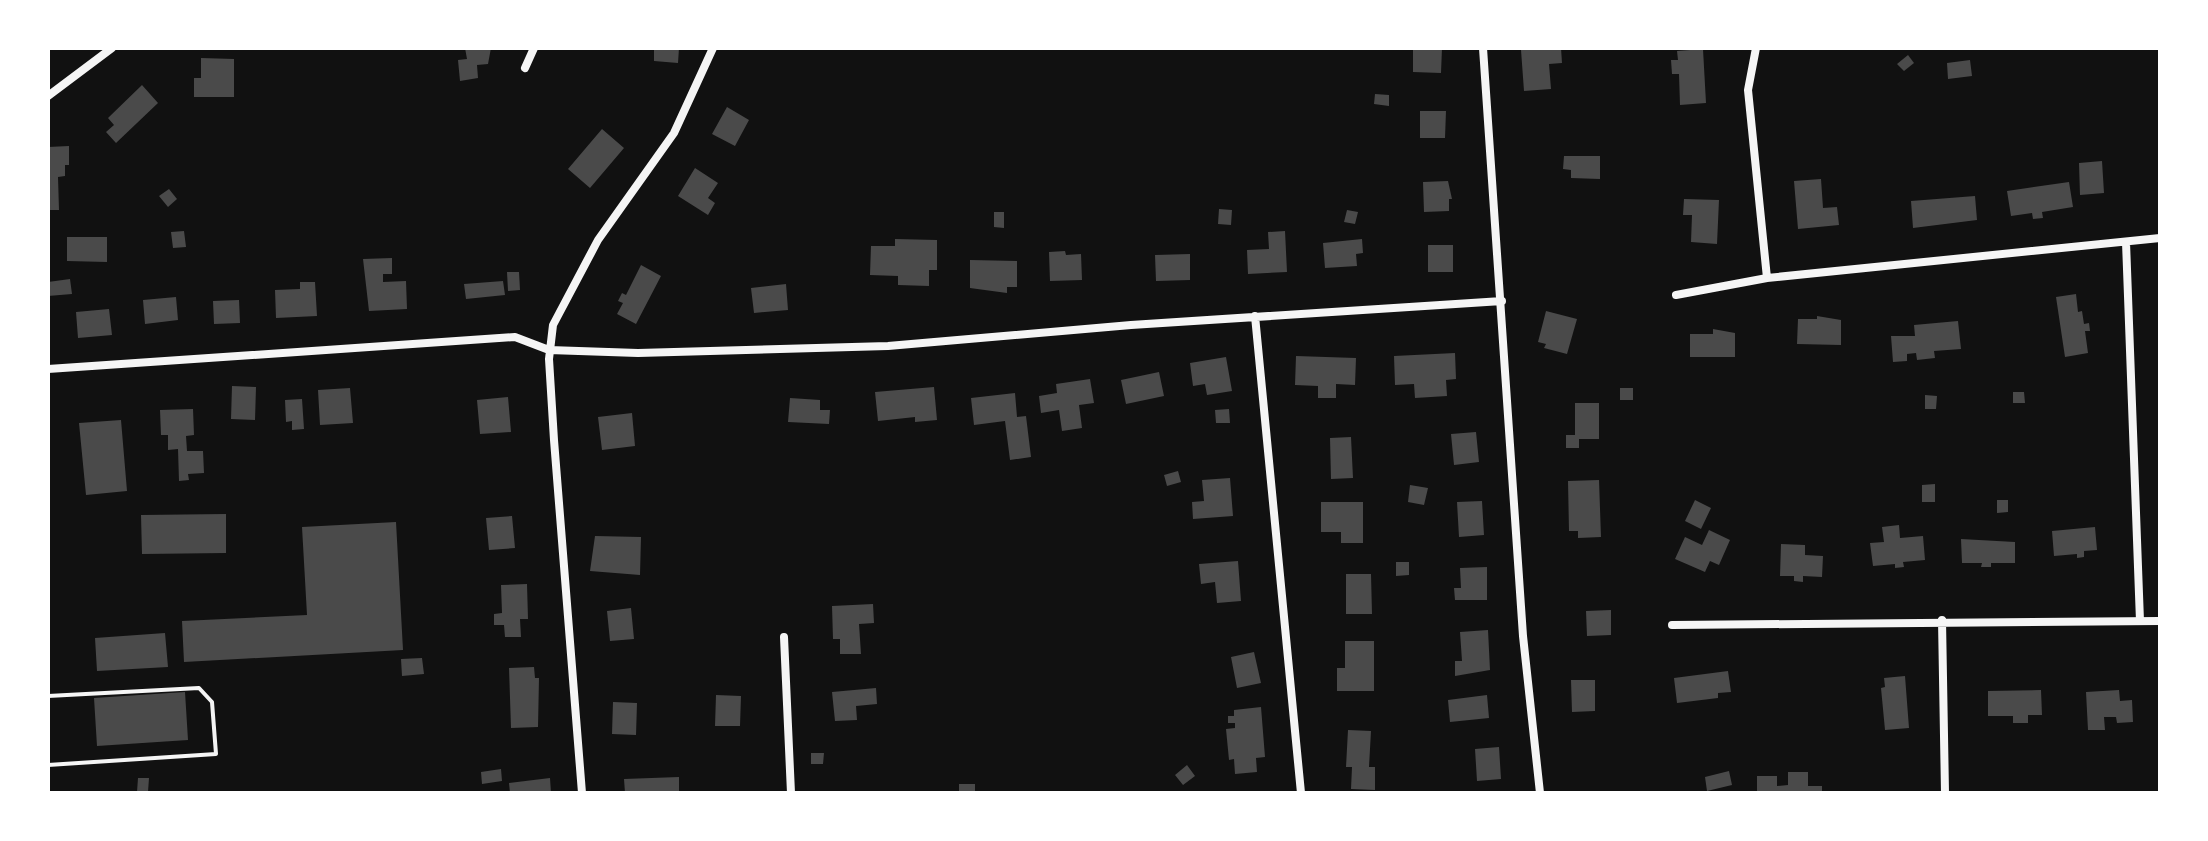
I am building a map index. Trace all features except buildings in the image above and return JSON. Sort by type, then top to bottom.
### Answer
[{"type":"street","points":[[48,96],[112,48]]},
{"type":"street","points":[[525,68],[534,48]]},
{"type":"street","points":[[582,793],[549,350],[553,325],[569,289],[598,240],[674,133],[713,48]]},
{"type":"street","points":[[1483,48],[1523,636],[1540,793]]},
{"type":"street","points":[[1756,48],[1748,90],[1767,278]]},
{"type":"street","points":[[1676,295],[1767,278],[2160,238]]},
{"type":"street","points":[[2126,242],[2140,621]]},
{"type":"street","points":[[48,369],[515,337],[549,350],[638,353],[888,346],[1255,316],[1502,301]]},
{"type":"street","points":[[1255,316],[1301,793]]},
{"type":"street","points":[[1942,620],[1945,793]]},
{"type":"street","points":[[1672,625],[1942,620],[2160,621]]},
{"type":"street","points":[[784,637],[791,793]]},
{"type":"lane","points":[[48,696],[199,688],[212,702],[216,754],[48,765]]}]
